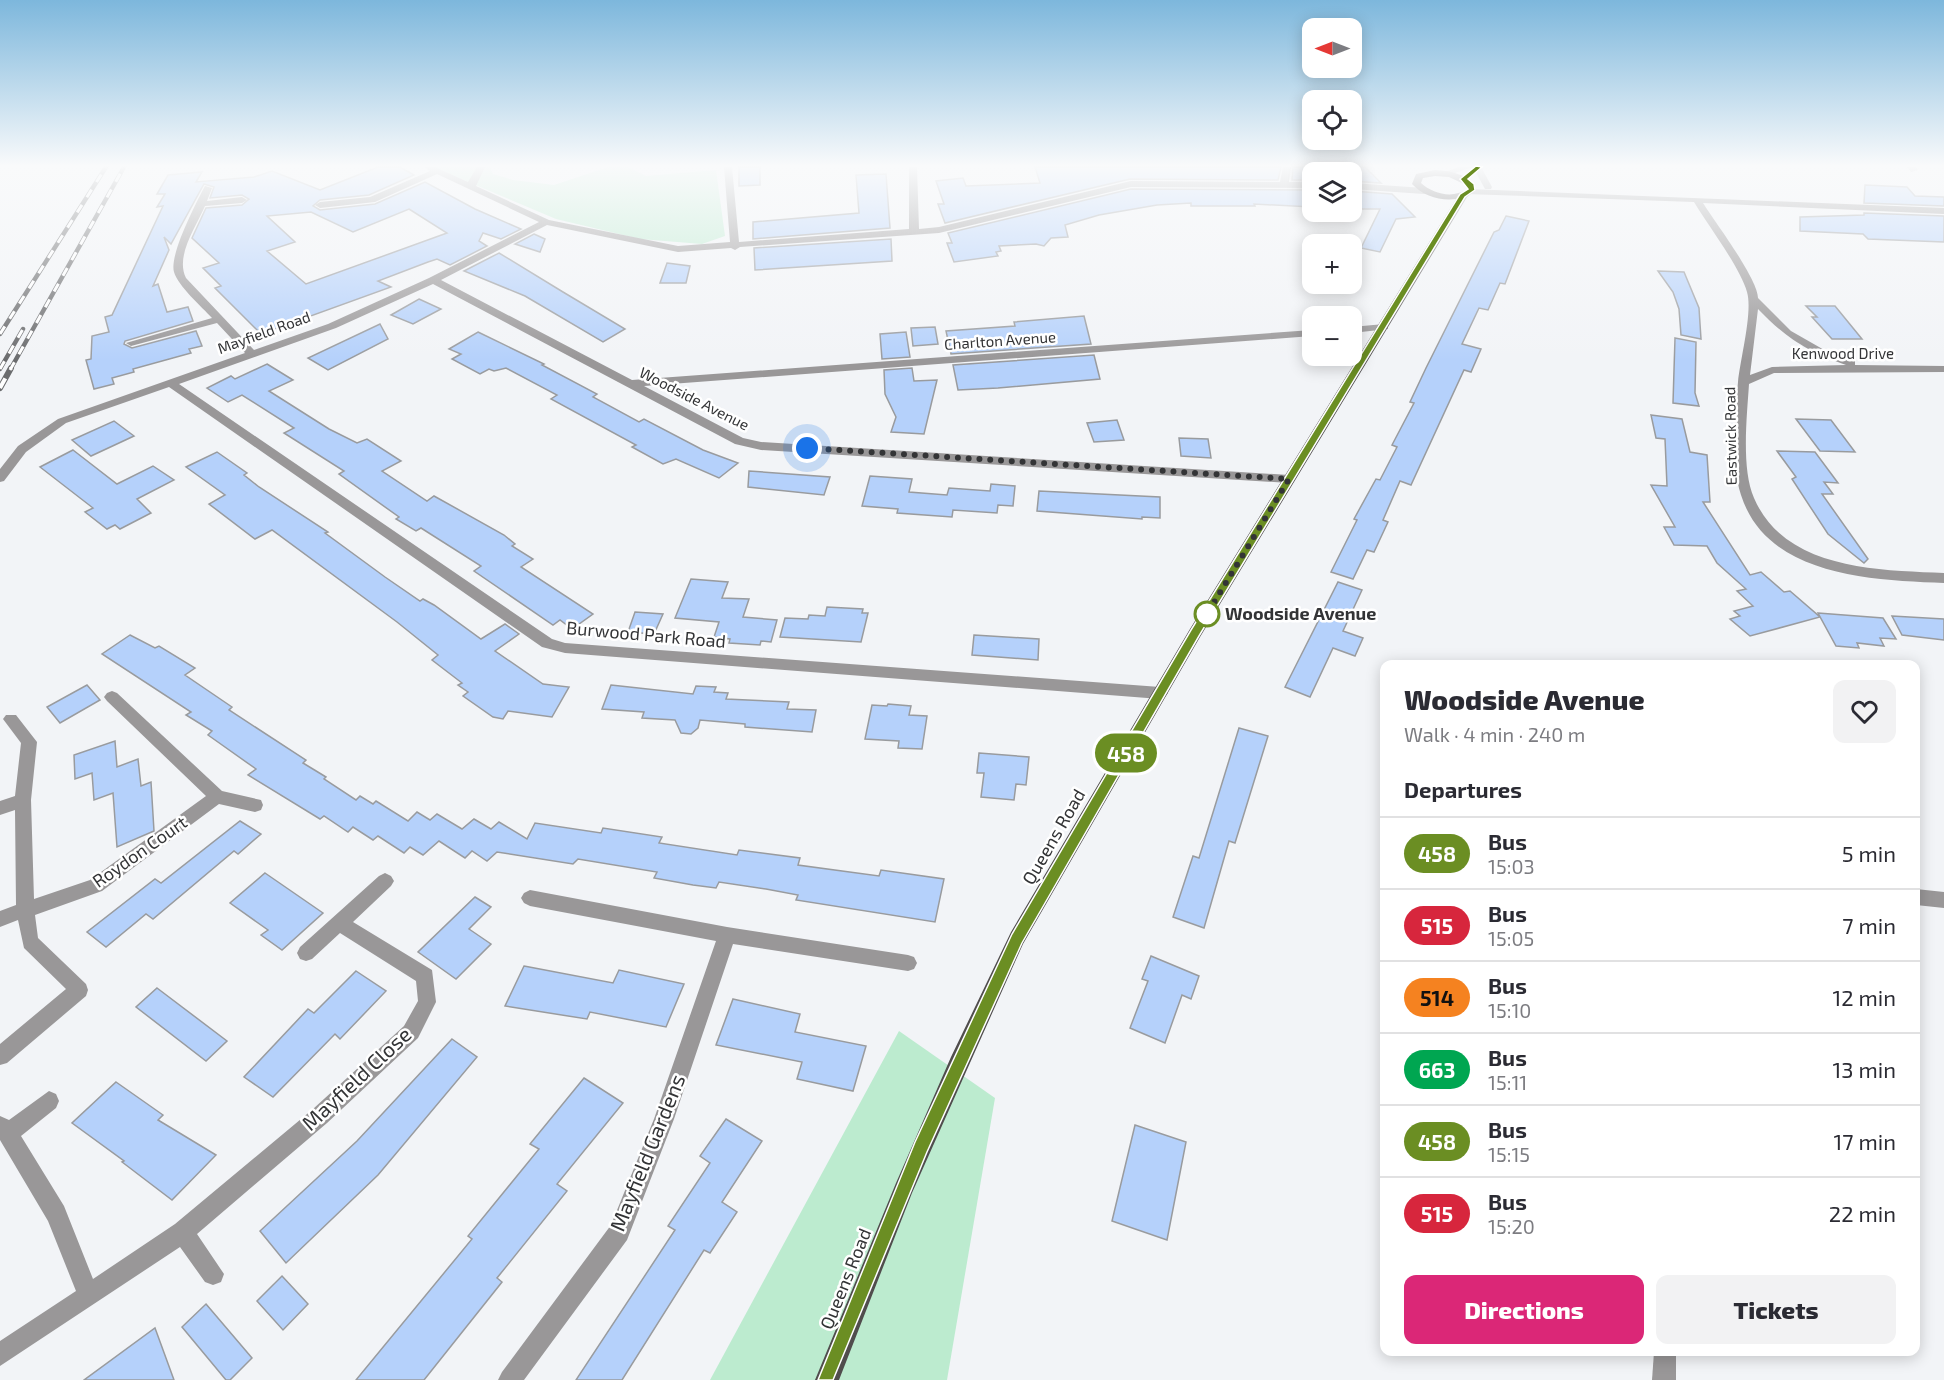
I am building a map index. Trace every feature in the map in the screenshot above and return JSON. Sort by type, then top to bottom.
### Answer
[{"type":"main road","name":"Queens Road","points":[[827,1380],[957,1064],[1012,949],[1160,693],[1442,231]]},
{"type":"street","points":[[190,231],[177,263],[182,279],[252,354]]},
{"type":"street","name":"Mayfield Road","points":[[0,477],[22,449],[47,429],[106,404],[172,384],[332,326],[433,280],[528,231]]},
{"type":"street","points":[[588,231],[662,248],[735,247],[925,231]]},
{"type":"street","points":[[734,231],[735,247]]},
{"type":"street","name":"Eastwick Road","points":[[1717,231],[1744,274],[1753,299],[1744,382],[1745,485],[1756,514],[1769,530],[1797,551],[1839,569],[1865,574],[1944,578]]},
{"type":"street","name":"Woodside Avenue","points":[[433,280],[739,441],[761,446],[1289,479]]},
{"type":"street","points":[[1753,299],[1787,333],[1804,344],[1840,360],[1869,368]]},
{"type":"street","points":[[131,343],[220,319]]},
{"type":"street","points":[[1362,329],[1384,327]]},
{"type":"street","name":"Charlton Avenue","points":[[630,384],[1302,334]]},
{"type":"street","name":"Kenwood Drive","points":[[1744,382],[1772,370],[1793,368],[1944,369]]},
{"type":"street","name":"Charlton Avenue","points":[[659,398],[690,380]]},
{"type":"street","name":"Burwood Park Road","points":[[172,384],[547,643],[565,648],[1160,693]]},
{"type":"street","points":[[112,697],[217,797],[255,805]]},
{"type":"street","points":[[0,1056],[79,990],[30,942],[25,910],[23,800],[28,742],[11,719]]},
{"type":"street","name":"Roydon Court","points":[[0,919],[96,886],[217,797]]},
{"type":"street","points":[[0,807],[23,800]]},
{"type":"street","points":[[306,953],[385,881]]},
{"type":"street","points":[[1920,897],[1944,900]]},
{"type":"street","points":[[530,898],[727,934],[908,963]]},
{"type":"street","name":"Mayfield Close","points":[[0,1355],[183,1232],[320,1116],[411,1032],[427,1002],[425,976],[339,923]]},
{"type":"street","name":"Mayfield Gardens","points":[[510,1380],[619,1232],[664,1119],[727,934]]},
{"type":"street","points":[[49,1101],[4,1130],[56,1214],[89,1295]]},
{"type":"street","points":[[183,1232],[213,1274]]},
{"type":"street","points":[[1664,1380],[1665,1356]]},
{"type":"green space","points":[[608,231],[724,231],[725,236],[702,244],[640,239]]},
{"type":"green space","points":[[899,1031],[995,1098],[947,1380],[710,1380]]},
{"type":"building","points":[[151,231],[178,231],[171,244],[164,237],[169,250],[153,286],[158,284],[167,312],[188,307],[193,321],[125,341],[124,344],[132,348],[196,331],[202,346],[189,349],[191,353],[133,369],[134,372],[112,378],[114,384],[94,389],[86,360],[91,359],[92,336],[109,332],[105,317],[112,315]]},
{"type":"building","points":[[195,231],[284,231],[295,242],[267,251],[306,284],[447,233],[444,231],[516,231],[501,239],[483,233],[479,241],[487,246],[450,265],[437,259],[428,262],[378,281],[391,287],[261,334],[215,288],[221,286],[203,268],[219,263],[192,238]]},
{"type":"building","points":[[753,231],[848,231],[753,239]]},
{"type":"building","points":[[955,231],[1067,231],[1068,237],[1051,238],[1044,246],[1036,244],[999,246],[1001,251],[996,252],[998,256],[954,262],[947,243],[952,243],[948,233]]},
{"type":"building","points":[[1369,231],[1390,231],[1380,252],[1362,248]]},
{"type":"building","points":[[1525,231],[1505,284],[1500,283],[1488,310],[1479,308],[1462,344],[1481,349],[1471,372],[1464,370],[1411,485],[1400,481],[1383,520],[1388,522],[1374,552],[1367,550],[1353,579],[1331,572],[1357,520],[1354,519],[1376,479],[1380,480],[1397,447],[1392,445],[1414,403],[1410,402],[1494,232]]},
{"type":"building","points":[[1808,231],[1944,231],[1944,242],[1868,239],[1863,234]]},
{"type":"building","points":[[534,234],[545,239],[540,252],[515,244]]},
{"type":"building","points":[[891,239],[892,261],[755,270],[754,248]]},
{"type":"building","points":[[499,253],[625,329],[603,342],[525,296],[464,271]]},
{"type":"building","points":[[667,263],[690,266],[686,283],[660,283]]},
{"type":"building","points":[[1658,271],[1684,272],[1699,308],[1701,339],[1681,335],[1679,309],[1673,292]]},
{"type":"building","points":[[419,299],[441,309],[413,324],[391,315]]},
{"type":"building","points":[[1806,306],[1835,306],[1862,339],[1832,339],[1812,317],[1817,317]]},
{"type":"building","points":[[1084,316],[1091,344],[951,354],[946,331],[1015,326],[1014,322]]},
{"type":"building","points":[[380,324],[388,339],[328,370],[308,358]]},
{"type":"building","points":[[935,327],[938,344],[913,346],[911,328]]},
{"type":"building","points":[[478,332],[544,364],[542,365],[597,394],[593,397],[639,422],[644,419],[703,450],[738,463],[719,478],[676,459],[663,464],[632,447],[636,445],[551,399],[557,395],[506,368],[494,371],[489,369],[480,374],[452,359],[461,354],[449,349]]},
{"type":"building","points":[[906,332],[910,357],[882,359],[880,334]]},
{"type":"building","points":[[1675,338],[1696,342],[1695,393],[1699,406],[1673,403]]},
{"type":"building","points":[[1094,355],[1100,379],[998,388],[958,390],[953,365]]},
{"type":"building","points":[[267,364],[293,380],[269,391],[329,429],[357,443],[367,439],[401,461],[382,471],[427,501],[434,496],[504,535],[515,544],[512,546],[533,559],[521,567],[593,614],[572,629],[560,620],[553,625],[474,571],[481,566],[421,528],[416,531],[396,519],[399,517],[339,474],[344,471],[284,433],[294,428],[242,395],[228,402],[207,388],[231,376],[235,379]]},
{"type":"building","points":[[912,368],[914,381],[937,380],[924,434],[891,432],[896,417],[885,394],[884,370]]},
{"type":"building","points":[[1651,415],[1682,419],[1690,452],[1707,455],[1710,502],[1703,502],[1750,575],[1761,572],[1784,592],[1790,591],[1820,617],[1750,636],[1730,619],[1740,616],[1734,611],[1753,606],[1737,591],[1746,589],[1717,563],[1707,546],[1674,545],[1664,527],[1675,527],[1651,485],[1667,486],[1665,439],[1656,438]]},
{"type":"building","points":[[1796,419],[1831,420],[1855,452],[1820,451]]},
{"type":"building","points":[[1117,420],[1124,440],[1094,442],[1087,423]]},
{"type":"building","points":[[114,421],[134,436],[91,456],[72,440]]},
{"type":"building","points":[[1179,438],[1208,439],[1211,458],[1181,456]]},
{"type":"building","points":[[73,450],[117,484],[153,466],[174,480],[137,499],[151,513],[120,529],[115,525],[107,529],[85,512],[93,508],[40,467]]},
{"type":"building","points":[[1777,451],[1815,452],[1838,483],[1824,482],[1833,494],[1822,494],[1868,559],[1864,563],[1828,534],[1792,479],[1796,477]]},
{"type":"building","points":[[217,452],[247,473],[244,475],[259,487],[328,532],[325,533],[385,577],[420,601],[423,599],[434,605],[481,639],[505,624],[519,634],[495,651],[543,684],[569,687],[552,717],[508,711],[503,719],[493,717],[463,696],[468,692],[458,685],[462,683],[432,660],[438,655],[397,622],[272,530],[255,539],[209,504],[225,495],[186,467]]},
{"type":"building","points":[[749,471],[830,477],[824,495],[748,487]]},
{"type":"building","points":[[870,476],[912,479],[909,492],[947,495],[949,488],[990,491],[991,484],[1015,486],[1013,506],[998,505],[997,513],[953,510],[952,517],[897,513],[898,509],[862,506]]},
{"type":"building","points":[[1039,491],[1160,497],[1160,518],[1142,517],[1142,519],[1037,511]]},
{"type":"building","points":[[691,579],[728,582],[722,598],[749,599],[743,617],[777,620],[771,642],[761,641],[760,645],[729,643],[730,639],[714,637],[719,622],[675,618]]},
{"type":"building","points":[[1338,582],[1362,590],[1343,631],[1363,638],[1355,656],[1333,648],[1310,697],[1285,687]]},
{"type":"building","points":[[827,607],[863,609],[862,613],[868,613],[861,642],[780,637],[785,618],[808,619],[809,615],[825,616]]},
{"type":"building","points":[[635,612],[663,614],[654,634],[628,632]]},
{"type":"building","points":[[1818,613],[1883,618],[1896,639],[1880,638],[1884,646],[1857,643],[1859,648],[1836,646]]},
{"type":"building","points":[[1892,616],[1944,619],[1944,640],[1902,635]]},
{"type":"building","points":[[130,635],[155,648],[159,646],[195,668],[185,675],[232,707],[229,710],[306,760],[303,763],[326,777],[324,779],[356,800],[360,796],[373,804],[376,801],[408,821],[417,812],[430,820],[437,814],[462,829],[474,819],[491,829],[499,822],[527,839],[535,823],[601,833],[603,828],[662,837],[659,843],[737,855],[739,850],[800,858],[798,865],[879,876],[881,870],[944,879],[935,922],[796,900],[798,895],[766,889],[719,882],[716,888],[693,885],[654,878],[657,872],[578,859],[573,864],[497,852],[487,861],[472,851],[465,858],[439,841],[423,855],[410,847],[404,853],[378,836],[373,840],[353,827],[348,832],[324,816],[320,819],[248,775],[256,769],[208,735],[212,731],[186,715],[191,712],[102,654]]},
{"type":"building","points":[[974,635],[1039,639],[1038,660],[972,655]]},
{"type":"building","points":[[87,685],[100,700],[60,723],[47,707]]},
{"type":"building","points":[[611,685],[693,694],[696,686],[716,687],[714,692],[728,693],[726,699],[789,702],[787,709],[816,710],[812,732],[745,727],[745,724],[700,720],[698,728],[691,734],[681,733],[675,720],[642,718],[644,712],[602,709]]},
{"type":"building","points":[[888,704],[911,706],[909,715],[927,716],[922,749],[898,748],[899,741],[865,739],[872,705],[887,706]]},
{"type":"building","points":[[1239,728],[1268,736],[1235,843],[1229,841],[1204,928],[1173,917],[1193,856],[1199,858]]},
{"type":"building","points":[[115,741],[117,767],[138,759],[141,786],[151,782],[154,831],[117,847],[113,793],[94,800],[92,773],[75,779],[74,755]]},
{"type":"building","points":[[979,753],[1029,757],[1026,785],[1016,784],[1014,800],[981,797],[984,773],[977,773]]},
{"type":"building","points":[[240,821],[261,834],[238,854],[234,851],[153,919],[146,914],[106,947],[87,932],[155,879],[161,883]]},
{"type":"building","points":[[265,873],[323,913],[282,950],[261,935],[268,930],[230,903]]},
{"type":"building","points":[[475,897],[491,907],[469,929],[491,944],[456,979],[418,952]]},
{"type":"building","points":[[1151,956],[1199,976],[1191,999],[1182,995],[1165,1043],[1130,1028],[1148,981],[1142,979]]},
{"type":"building","points":[[524,966],[613,983],[619,970],[684,984],[666,1027],[590,1012],[587,1019],[505,1006]]},
{"type":"building","points":[[356,971],[386,991],[340,1039],[335,1034],[273,1097],[244,1077],[308,1009],[314,1013]]},
{"type":"building","points":[[157,988],[227,1041],[206,1061],[136,1007]]},
{"type":"building","points":[[733,999],[800,1014],[795,1032],[866,1046],[853,1091],[797,1079],[802,1062],[716,1045]]},
{"type":"building","points":[[452,1039],[477,1057],[378,1175],[286,1263],[260,1231],[357,1141]]},
{"type":"building","points":[[584,1078],[623,1103],[557,1184],[567,1191],[497,1278],[502,1282],[424,1380],[356,1380],[472,1239],[468,1236],[539,1149],[530,1144]]},
{"type":"building","points":[[116,1082],[163,1115],[158,1120],[216,1155],[172,1200],[72,1123]]},
{"type":"building","points":[[726,1119],[762,1141],[722,1202],[737,1212],[710,1253],[704,1250],[622,1380],[576,1380],[675,1230],[668,1226],[710,1163],[700,1156]]},
{"type":"building","points":[[1135,1125],[1186,1142],[1167,1240],[1112,1221]]},
{"type":"building","points":[[282,1276],[308,1304],[283,1330],[257,1301]]},
{"type":"building","points":[[206,1304],[252,1358],[230,1380],[226,1380],[182,1327]]},
{"type":"building","points":[[155,1328],[174,1380],[84,1380]]},
{"type":"railway","points":[[0,334],[65,231]]},
{"type":"railway","points":[[10,370],[88,231]]},
{"type":"railway","points":[[0,369],[23,329]]},
{"type":"railway","points":[[0,388],[11,368]]},
{"type":"bus line","name":"458","points":[[827,1380],[903,1190],[957,1064],[1017,939],[1195,633],[1441,231]]},
{"type":"place","name":"Woodside Avenue","points":[[1207,614]]},
{"type":"route","points":[[807,448],[1289,479],[1207,614]]}]
